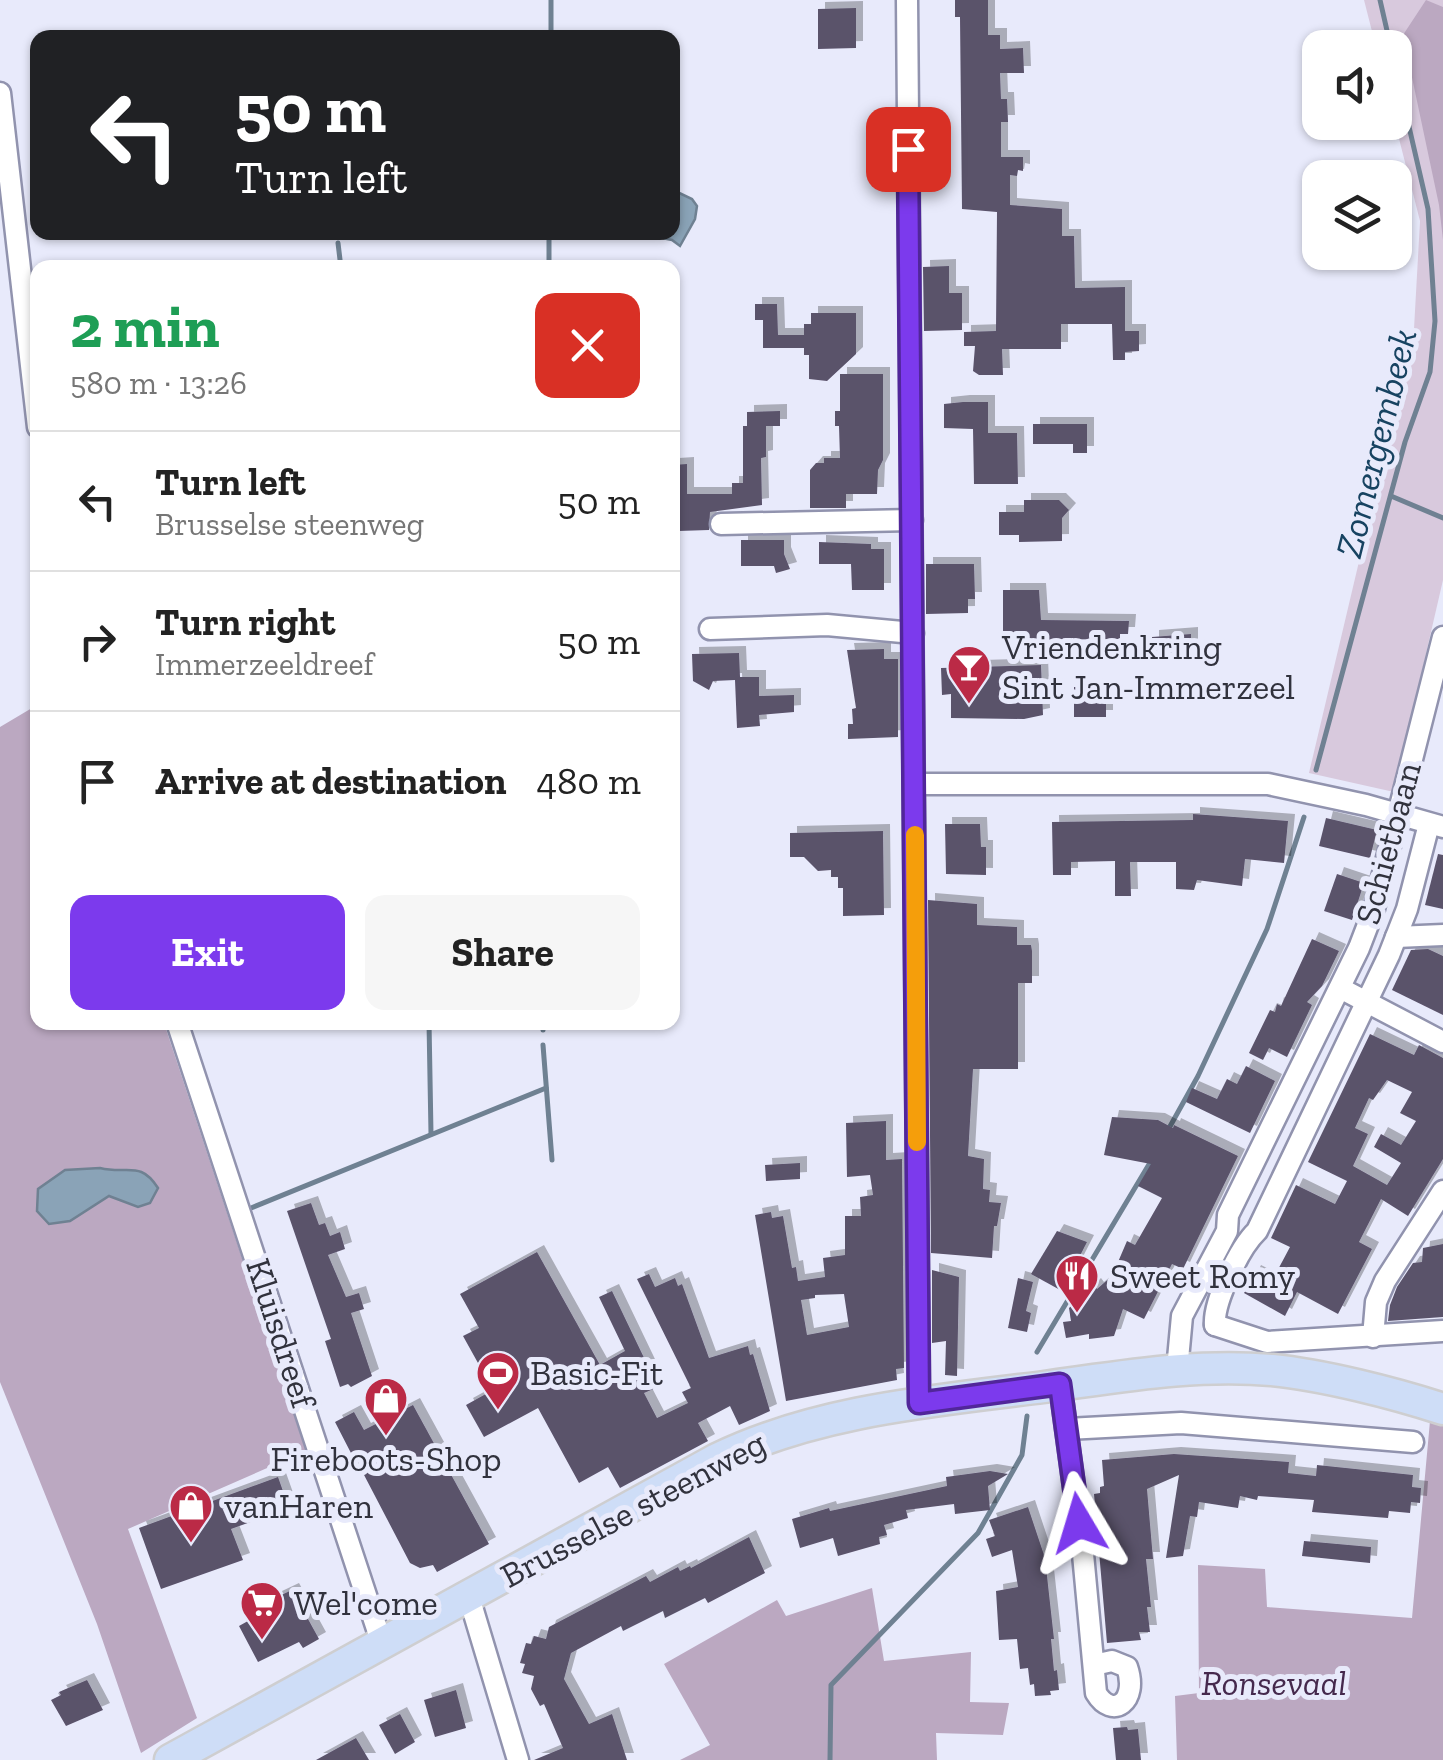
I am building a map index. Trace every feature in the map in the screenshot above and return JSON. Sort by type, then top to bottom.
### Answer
[{"type":"main road","name":"Brusselse steenweg","points":[[170,1760],[754,1441],[794,1428],[919,1403],[1177,1370],[1270,1370],[1315,1376],[1443,1409]]},
{"type":"street","points":[[906,0],[919,1403]]},
{"type":"street","points":[[0,93],[30,357]]},
{"type":"street","points":[[720,524],[912,520]]},
{"type":"street","points":[[710,629],[827,625],[913,633]]},
{"type":"street","name":"Schietbaan","points":[[1177,1370],[1182,1316],[1226,1231],[1228,1215],[1340,988],[1374,910],[1443,636]]},
{"type":"street","points":[[914,784],[1268,784],[1436,825]]},
{"type":"street","name":"Schietbaan","points":[[1214,1324],[1214,1313],[1247,1240],[1256,1231],[1368,1001],[1407,909],[1436,825]]},
{"type":"street","points":[[1396,937],[1443,935]]},
{"type":"street","points":[[1340,988],[1443,1042]]},
{"type":"street","name":"Kluisdreef","points":[[180,1030],[382,1644]]},
{"type":"street","points":[[1373,1337],[1376,1302],[1385,1281],[1443,1191]]},
{"type":"street","points":[[1226,1231],[1247,1240]]},
{"type":"street","points":[[1180,1337],[1214,1324],[1267,1342],[1443,1331]]},
{"type":"street","points":[[1315,1376],[1323,1341]]},
{"type":"street","points":[[1060,1384],[1094,1665]]},
{"type":"street","points":[[1067,1429],[1181,1423],[1413,1442]]},
{"type":"street","points":[[469,1597],[518,1760]]},
{"type":"shaded area","points":[[1364,0],[1443,0],[1443,580],[1394,792],[1309,773],[1414,329],[1420,221],[1412,190],[1412,160],[1404,160],[1399,140],[1412,140],[1412,30],[1372,30]]},
{"type":"green space","points":[[1426,0],[1443,7],[1443,240],[1412,78],[1412,30],[1406,30]]},
{"type":"green space","points":[[30,709],[30,1030],[166,1030],[306,1451],[128,1529],[197,1718],[141,1753],[97,1624],[0,1382],[0,727]]},
{"type":"green space","name":"Ronsevaal","points":[[1430,1421],[1443,1426],[1443,1760],[1177,1760],[1175,1696],[1199,1693],[1198,1565],[1265,1569],[1267,1607],[1412,1618]]},
{"type":"green space","points":[[872,1588],[884,1661],[971,1652],[970,1702],[1009,1703],[1003,1735],[936,1733],[937,1760],[680,1760],[710,1745],[664,1664],[777,1600],[786,1616]]},
{"type":"water","points":[[680,193],[697,206],[695,219],[680,246],[672,240],[680,240]]},
{"type":"water","points":[[65,1170],[139,1171],[158,1188],[150,1203],[138,1207],[109,1196],[70,1221],[49,1224],[37,1211],[38,1189]]},
{"type":"building","points":[[955,0],[988,0],[988,35],[1000,35],[1000,49],[1023,48],[1024,73],[1000,73],[1001,99],[1007,99],[1008,122],[1001,122],[1001,157],[1023,157],[1023,171],[1018,170],[1017,176],[1010,175],[1010,205],[1062,209],[1062,236],[1074,236],[1075,288],[1125,287],[1125,331],[1139,331],[1139,351],[1125,352],[1125,360],[1113,360],[1112,324],[1061,324],[1061,349],[1002,349],[1003,375],[979,375],[973,371],[975,346],[964,346],[964,332],[996,331],[997,212],[962,209],[960,17],[955,17]]},
{"type":"building","points":[[856,8],[856,48],[818,49],[818,9]]},
{"type":"building","points":[[949,266],[949,293],[962,293],[962,330],[924,331],[923,267]]},
{"type":"building","points":[[755,304],[777,304],[778,335],[804,335],[804,324],[811,324],[811,313],[856,313],[856,354],[827,381],[809,379],[809,355],[804,355],[804,348],[763,348],[763,320],[755,320]]},
{"type":"building","points":[[840,374],[883,374],[883,460],[878,470],[877,494],[846,494],[846,508],[810,508],[810,470],[816,463],[824,463],[824,458],[840,458],[835,411],[840,411]]},
{"type":"building","points":[[988,402],[988,433],[1017,433],[1018,484],[974,484],[973,429],[944,428],[944,404]]},
{"type":"building","points":[[780,411],[780,426],[766,426],[766,457],[761,458],[762,505],[710,512],[709,530],[680,531],[680,464],[687,464],[687,494],[732,494],[732,483],[743,483],[743,426],[747,426],[747,412]]},
{"type":"building","points":[[1033,424],[1087,424],[1087,453],[1073,453],[1073,444],[1033,444]]},
{"type":"building","points":[[1024,500],[1059,500],[1069,510],[1062,518],[1062,541],[1019,542],[1019,535],[999,535],[999,512],[1024,512]]},
{"type":"building","points":[[741,540],[784,540],[790,569],[776,573],[774,566],[741,566]]},
{"type":"building","points":[[819,542],[871,544],[871,549],[884,549],[884,590],[852,590],[851,564],[819,564]]},
{"type":"building","points":[[926,564],[974,564],[975,599],[968,599],[968,613],[926,614]]},
{"type":"building","points":[[1003,590],[1039,590],[1041,620],[1129,621],[1128,634],[1120,634],[1120,639],[1003,640]]},
{"type":"building","points":[[1191,634],[1191,657],[1152,658],[1152,637]]},
{"type":"building","points":[[884,649],[884,659],[898,659],[898,737],[848,739],[848,724],[853,724],[852,709],[856,708],[847,650]]},
{"type":"building","points":[[739,653],[740,677],[759,677],[759,696],[794,695],[794,712],[759,715],[760,726],[737,728],[735,680],[713,681],[709,690],[693,681],[692,654]]},
{"type":"building","points":[[1041,665],[1043,715],[1024,719],[951,718],[951,694],[942,695],[941,668]]},
{"type":"building","points":[[1074,687],[1106,687],[1106,717],[1074,717]]},
{"type":"building","points":[[1193,814],[1288,821],[1284,863],[1245,859],[1242,886],[1197,880],[1194,890],[1176,889],[1176,862],[1130,862],[1131,896],[1115,896],[1115,861],[1071,862],[1071,875],[1053,875],[1052,822],[1193,820]]},
{"type":"building","points":[[1326,818],[1377,830],[1370,858],[1319,846]]},
{"type":"building","points":[[945,824],[980,824],[981,847],[986,847],[986,875],[946,874]]},
{"type":"building","points":[[883,831],[884,915],[843,916],[843,888],[838,888],[838,877],[831,877],[831,870],[818,871],[804,857],[790,857],[790,833]]},
{"type":"building","points":[[1438,854],[1443,855],[1443,909],[1425,905]]},
{"type":"building","points":[[1337,874],[1364,883],[1352,920],[1324,911]]},
{"type":"building","points":[[928,900],[977,904],[977,925],[1017,927],[1017,945],[1031,945],[1032,983],[1018,983],[1018,1069],[973,1069],[968,1156],[984,1159],[983,1189],[990,1190],[989,1202],[1001,1203],[994,1226],[992,1258],[931,1253]]},
{"type":"building","points":[[1312,939],[1339,951],[1322,986],[1307,1002],[1312,1005],[1287,1057],[1269,1048],[1263,1060],[1249,1053],[1270,1010],[1275,1012],[1277,1004],[1281,1006]]},
{"type":"building","points":[[1428,949],[1443,956],[1443,1015],[1392,990],[1411,950]]},
{"type":"building","points":[[1370,1034],[1414,1055],[1419,1045],[1443,1058],[1443,1159],[1408,1216],[1381,1199],[1359,1242],[1372,1249],[1338,1314],[1297,1292],[1285,1316],[1244,1293],[1254,1272],[1268,1279],[1270,1275],[1274,1277],[1290,1247],[1271,1238],[1296,1185],[1335,1204],[1347,1181],[1308,1162]],"holes":[[[1387,1080],[1412,1092],[1400,1113],[1416,1121],[1401,1145],[1381,1134],[1374,1147],[1401,1163],[1387,1185],[1353,1166],[1368,1134],[1355,1128],[1369,1098],[1373,1100]]]},
{"type":"building","points":[[1246,1066],[1275,1081],[1250,1133],[1186,1102],[1192,1088],[1217,1099],[1227,1079],[1237,1084]]},
{"type":"building","points":[[1112,1117],[1158,1120],[1238,1156],[1183,1269],[1172,1264],[1144,1319],[1123,1309],[1114,1336],[1089,1339],[1089,1334],[1066,1338],[1063,1322],[1071,1321],[1069,1308],[1094,1285],[1097,1289],[1112,1276],[1127,1241],[1135,1245],[1162,1198],[1138,1186],[1151,1164],[1104,1155]]},
{"type":"building","points":[[886,1121],[886,1160],[902,1159],[904,1368],[896,1369],[897,1380],[786,1401],[755,1215],[771,1212],[772,1218],[783,1216],[798,1281],[825,1277],[823,1258],[845,1255],[845,1216],[861,1216],[860,1197],[873,1195],[870,1175],[847,1177],[846,1123]],"holes":[[[844,1294],[849,1327],[807,1335],[801,1300],[815,1295]]]},
{"type":"building","points":[[800,1163],[800,1179],[766,1181],[765,1165]]},
{"type":"building","points":[[311,1203],[319,1225],[325,1223],[330,1236],[340,1232],[345,1249],[328,1255],[346,1297],[359,1293],[364,1309],[351,1313],[372,1376],[351,1387],[340,1387],[325,1341],[331,1339],[287,1211]]},
{"type":"building","points":[[1057,1231],[1087,1242],[1062,1291],[1031,1274]]},
{"type":"building","points":[[1443,1244],[1443,1317],[1388,1321],[1397,1287],[1413,1263],[1422,1262],[1423,1248]]},
{"type":"building","points":[[537,1252],[600,1365],[625,1351],[599,1297],[612,1291],[658,1387],[644,1393],[657,1418],[688,1403],[682,1392],[691,1388],[637,1279],[649,1274],[655,1287],[675,1278],[678,1286],[682,1284],[709,1358],[748,1346],[770,1411],[739,1425],[730,1406],[698,1423],[708,1441],[620,1488],[608,1467],[579,1483],[538,1408],[484,1437],[466,1405],[493,1390],[463,1336],[479,1328],[460,1294]]},
{"type":"building","points":[[932,1270],[959,1277],[957,1376],[945,1375],[946,1341],[932,1343]]},
{"type":"building","points":[[1018,1278],[1033,1282],[1026,1311],[1031,1313],[1027,1332],[1008,1328]]},
{"type":"building","points":[[413,1405],[489,1544],[437,1572],[433,1565],[420,1568],[410,1563],[363,1473],[353,1469],[349,1456],[352,1455],[335,1422],[354,1412],[364,1430]]},
{"type":"building","points":[[1174,1454],[1289,1462],[1288,1473],[1316,1476],[1317,1465],[1413,1475],[1412,1487],[1421,1488],[1420,1503],[1411,1502],[1410,1513],[1389,1511],[1388,1518],[1312,1512],[1314,1500],[1258,1496],[1257,1500],[1240,1496],[1238,1508],[1199,1502],[1197,1517],[1190,1516],[1183,1556],[1166,1558],[1179,1475],[1147,1489],[1153,1559],[1146,1559],[1150,1632],[1139,1632],[1141,1640],[1107,1643],[1094,1494],[1104,1486],[1102,1460]]},
{"type":"building","points":[[990,1471],[1008,1474],[988,1486],[990,1510],[955,1514],[954,1504],[906,1510],[908,1518],[884,1525],[887,1535],[879,1537],[880,1544],[838,1556],[833,1538],[800,1548],[792,1519],[829,1508],[830,1511],[947,1486],[946,1477]]},
{"type":"building","name":"vanHaren","points":[[278,1477],[289,1508],[231,1529],[243,1560],[161,1589],[139,1528]]},
{"type":"building","points":[[1028,1507],[1045,1558],[1059,1690],[1050,1691],[1051,1695],[1035,1696],[1028,1668],[1020,1669],[1017,1639],[999,1640],[996,1591],[1018,1587],[1012,1550],[992,1557],[986,1539],[995,1536],[989,1520]]},
{"type":"building","points":[[749,1537],[765,1573],[708,1603],[705,1598],[665,1618],[663,1611],[623,1631],[621,1626],[571,1653],[564,1679],[589,1724],[612,1714],[627,1760],[534,1760],[563,1748],[544,1704],[540,1706],[531,1689],[534,1676],[522,1673],[525,1664],[520,1663],[526,1643],[531,1644],[534,1636],[546,1639],[549,1627],[646,1576],[650,1582],[678,1567],[680,1571],[691,1568]]},
{"type":"building","points":[[1304,1541],[1371,1547],[1370,1563],[1302,1556]]},
{"type":"building","points":[[292,1590],[319,1639],[303,1648],[299,1642],[258,1662],[239,1626],[278,1604],[275,1598]]},
{"type":"building","points":[[87,1680],[103,1710],[66,1726],[51,1700],[61,1695],[59,1692]]},
{"type":"building","points":[[456,1690],[466,1728],[435,1737],[424,1700]]},
{"type":"building","points":[[400,1714],[415,1742],[395,1754],[379,1725]]},
{"type":"building","points":[[1113,1728],[1138,1729],[1141,1760],[1116,1760]]},
{"type":"building","points":[[356,1738],[369,1760],[316,1760]]},
{"type":"waterway","points":[[551,0],[551,30]]},
{"type":"waterway","name":"Zomergembeek","points":[[1380,0],[1387,30]]},
{"type":"waterway","name":"Zomergembeek","points":[[1316,770],[1405,442],[1430,372],[1435,321],[1428,209],[1412,140]]},
{"type":"waterway","points":[[549,240],[549,260]]},
{"type":"waterway","points":[[338,243],[340,260]]},
{"type":"waterway","points":[[1391,496],[1443,518]]},
{"type":"waterway","points":[[1168,1130],[1198,1076],[1267,929],[1304,817]]},
{"type":"waterway","points":[[429,1030],[431,1134]]},
{"type":"waterway","points":[[543,1045],[552,1160]]},
{"type":"waterway","points":[[251,1208],[546,1088]]},
{"type":"waterway","points":[[1037,1352],[1151,1161]]},
{"type":"waterway","points":[[830,1760],[831,1685],[978,1533],[1022,1455],[1027,1416]]},
{"type":"slow traffic","points":[[915,835],[917,1142]]},
{"type":"place","name":"Vriendenkring Sint Jan-Immerzeel","points":[[969,705]]},
{"type":"place","name":"Sweet Romy","points":[[1077,1314]]},
{"type":"place","name":"Basic-Fit","points":[[498,1411]]},
{"type":"place","name":"Fireboots-Shop","points":[[386,1437]]},
{"type":"place","name":"vanHaren","points":[[191,1544]]},
{"type":"place","name":"Wel'come","points":[[262,1641]]},
{"type":"route","points":[[908,149],[919,1403],[1060,1384],[1079,1523]]}]
